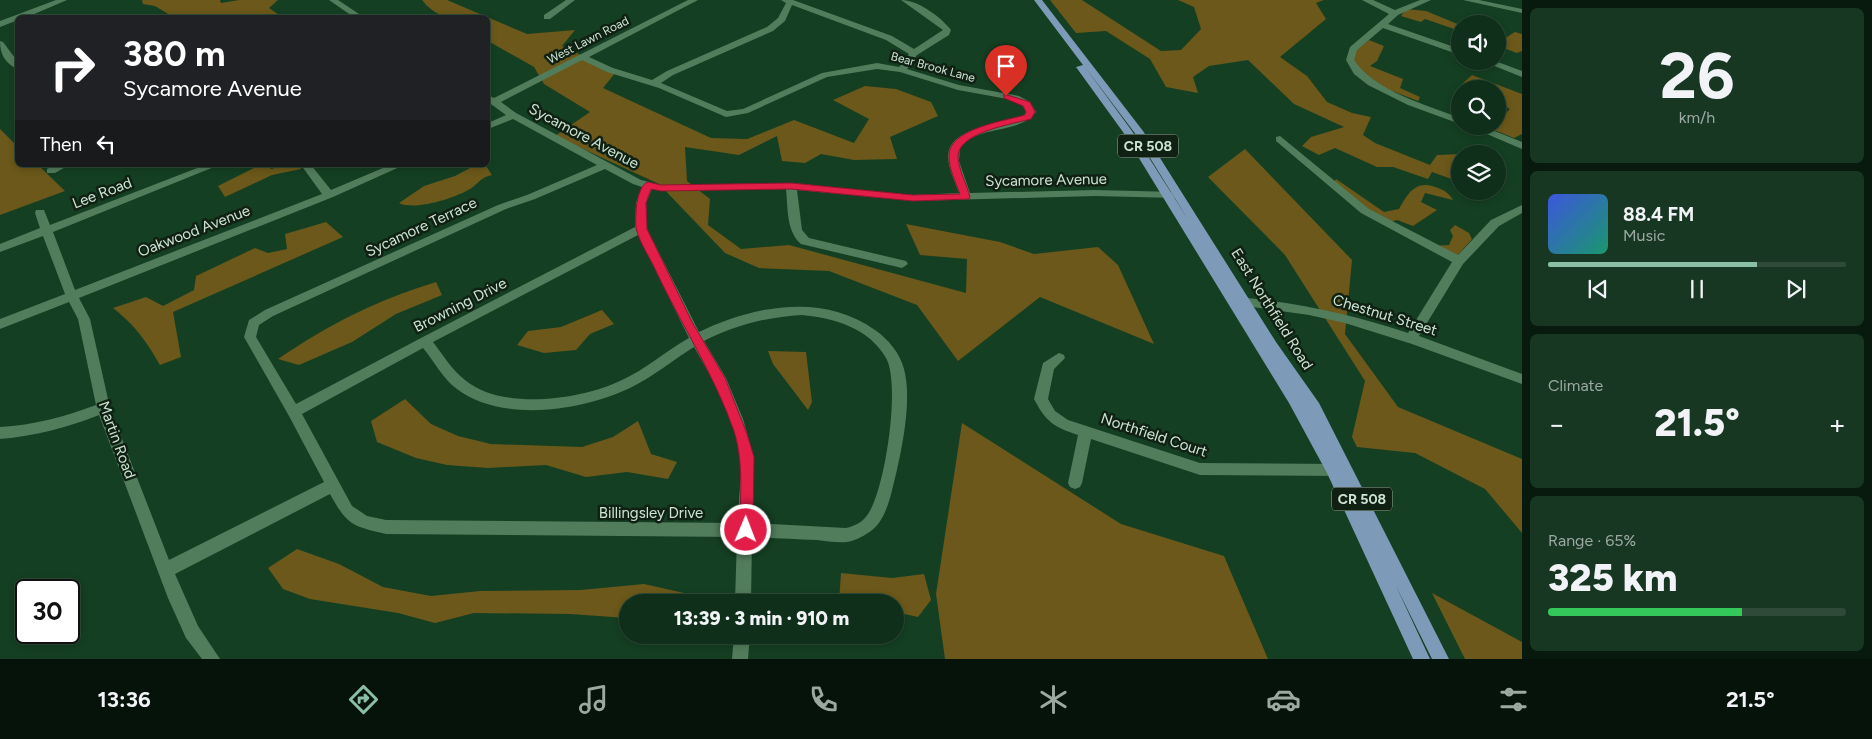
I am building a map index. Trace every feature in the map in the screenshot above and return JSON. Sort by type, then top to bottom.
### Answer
[{"type":"main road","name":"East Northfield Road","points":[[1029,0],[1058,32],[1138,131],[1173,195]]},
{"type":"main road","name":"East Northfield Road","points":[[1038,0],[1058,32]]},
{"type":"main road","name":"East Northfield Road","points":[[1094,78],[1127,131],[1173,195],[1240,301],[1333,470],[1422,659]]},
{"type":"main road","points":[[1127,131],[1138,131]]},
{"type":"main road","name":"East Northfield Road","points":[[1240,301],[1314,407],[1348,470],[1441,659]]},
{"type":"main road","points":[[1371,554],[1389,555]]},
{"type":"street","points":[[24,15],[64,0]]},
{"type":"street","points":[[334,0],[356,15]]},
{"type":"street","points":[[557,0],[569,1]]},
{"type":"street","name":"West Lawn Road","points":[[491,100],[582,57],[694,0]]},
{"type":"street","points":[[901,70],[914,53],[946,33],[942,24],[905,0]]},
{"type":"street","points":[[1366,0],[1396,13]]},
{"type":"street","points":[[1427,0],[1396,13],[1381,24],[1350,52],[1349,60],[1354,70],[1377,87],[1451,117]]},
{"type":"street","points":[[1467,0],[1522,11]]},
{"type":"street","points":[[546,17],[569,1]]},
{"type":"street","points":[[654,84],[670,73],[770,29],[782,19],[787,1],[889,38],[914,53]]},
{"type":"street","points":[[0,24],[15,18]]},
{"type":"street","points":[[1381,24],[1451,49]]},
{"type":"street","points":[[0,44],[12,63],[15,64]]},
{"type":"street","name":"Bear Brook Lane","points":[[582,57],[610,70],[654,84],[715,110],[731,114],[745,111],[813,79],[831,73],[877,66],[901,70],[958,88],[1016,98],[1029,107],[1030,114],[1025,119],[970,134],[958,142],[953,157],[966,197]]},
{"type":"street","points":[[1506,68],[1522,74]]},
{"type":"street","name":"Sycamore Avenue","points":[[491,100],[513,115],[605,165],[648,185],[661,188],[791,186],[913,198],[1096,193],[1173,195]]},
{"type":"street","points":[[490,125],[513,115]]},
{"type":"street","points":[[1495,135],[1522,146]]},
{"type":"street","points":[[1280,139],[1365,211],[1459,261]]},
{"type":"street","name":"Sycamore Terrace","points":[[253,323],[502,207],[531,197],[605,165]]},
{"type":"street","points":[[51,171],[60,167]]},
{"type":"street","name":"Lee Road","points":[[0,248],[209,167]]},
{"type":"street","points":[[308,167],[329,195]]},
{"type":"street","name":"Oakwood Avenue","points":[[0,324],[329,195],[394,167]]},
{"type":"street","points":[[648,185],[641,203],[642,229],[697,339],[719,378],[736,419],[747,457],[743,594]]},
{"type":"street","points":[[791,186],[796,230],[805,241],[902,264]]},
{"type":"street","points":[[1412,339],[1459,261],[1495,223],[1522,209]]},
{"type":"street","name":"Martin Road","points":[[40,213],[71,295],[84,319],[103,408],[192,632],[212,659]]},
{"type":"street","name":"Browning Drive","points":[[294,412],[642,229]]},
{"type":"street","name":"Chestnut Street","points":[[1240,301],[1323,313],[1412,339],[1522,379]]},
{"type":"street","name":"Billingsley Drive","points":[[253,323],[250,337],[294,412],[347,511],[363,522],[386,527],[746,530],[846,535],[861,530],[874,519],[897,438],[899,374],[888,351],[870,333],[846,320],[819,312],[801,311],[768,314],[731,324],[697,339],[636,378],[610,391],[569,400],[522,406],[487,399],[461,386],[426,341]]},
{"type":"street","name":"Northfield Court","points":[[1059,358],[1048,367],[1041,399],[1042,404],[1055,420],[1200,469],[1348,470]]},
{"type":"street","points":[[0,433],[30,431],[71,420],[103,408]]},
{"type":"street","points":[[1075,484],[1086,431]]},
{"type":"street","points":[[166,570],[333,485]]},
{"type":"street","points":[[740,659],[741,644]]},
{"type":"shaded area","points":[[142,0],[220,0],[221,3],[239,0],[278,0],[269,8],[279,15],[170,15],[155,6],[143,4]]},
{"type":"shaded area","points":[[422,0],[447,0],[482,15],[441,15],[429,8]]},
{"type":"shaded area","points":[[1050,0],[1082,0],[1161,51],[1181,50],[1201,29],[1194,7],[1178,0],[1324,0],[1316,3],[1326,19],[1280,57],[1307,76],[1327,102],[1352,113],[1371,117],[1363,135],[1375,143],[1430,165],[1437,155],[1451,154],[1451,179],[1432,172],[1428,179],[1393,167],[1377,167],[1335,148],[1319,155],[1302,146],[1311,137],[1344,127],[1294,104],[1248,60],[1209,66],[1193,77],[1198,93],[1166,87],[1150,59],[1106,31],[1076,33]]},
{"type":"shaded area","points":[[1406,9],[1426,11],[1451,21],[1451,28],[1425,19],[1421,22],[1401,16]]},
{"type":"shaded area","points":[[490,18],[527,34],[575,30],[562,46],[616,72],[603,88],[711,138],[747,139],[794,120],[854,143],[869,119],[833,100],[865,86],[896,89],[931,102],[938,116],[890,137],[897,159],[854,160],[821,154],[805,163],[782,161],[777,136],[739,155],[685,147],[687,181],[710,199],[708,225],[741,249],[789,245],[966,293],[967,259],[920,255],[906,224],[1000,242],[1034,254],[1098,247],[1118,265],[1154,344],[1040,297],[958,361],[917,305],[829,271],[759,268],[725,253],[659,184],[555,136],[590,112],[544,84],[534,67],[490,42]]},
{"type":"shaded area","points":[[1515,32],[1522,34],[1522,51],[1517,53],[1506,49],[1506,37]]},
{"type":"shaded area","points":[[1369,40],[1384,46],[1377,61],[1370,66],[1403,79],[1400,88],[1420,97],[1418,101],[1382,87],[1355,68],[1353,52]]},
{"type":"shaded area","points":[[1472,75],[1485,80],[1466,80]]},
{"type":"shaded area","points":[[1506,88],[1522,94],[1522,134],[1514,138],[1506,135],[1506,113],[1510,109],[1506,107]]},
{"type":"shaded area","points":[[0,129],[15,144],[15,167],[40,167],[65,191],[0,215]]},
{"type":"shaded area","points":[[1245,149],[1352,260],[1345,334],[1398,407],[1522,459],[1522,533],[1485,489],[1415,453],[1357,447],[1352,437],[1365,381],[1285,255],[1208,177]]},
{"type":"shaded area","points":[[256,167],[272,169],[277,167],[300,167],[301,169],[272,175],[225,197],[218,186]]},
{"type":"shaded area","points":[[487,167],[492,175],[463,193],[445,199],[415,205],[399,203],[424,186],[455,176],[470,168]]},
{"type":"shaded area","points":[[1336,179],[1384,212],[1399,209],[1413,189],[1423,185],[1443,190],[1451,200],[1425,193],[1421,202],[1437,210],[1413,226],[1397,220],[1390,222],[1374,215],[1334,182]]},
{"type":"shaded area","points":[[326,222],[343,237],[173,312],[181,357],[160,365],[140,334],[113,308],[146,297],[163,306],[194,290],[196,276],[255,248],[268,253],[287,249],[285,234]]},
{"type":"shaded area","points":[[1455,225],[1469,233],[1472,239],[1456,257],[1432,246],[1449,245],[1453,236],[1450,230]]},
{"type":"shaded area","points":[[436,282],[442,295],[396,314],[352,342],[299,365],[278,359],[317,334],[354,314],[392,297]]},
{"type":"shaded area","points":[[602,310],[614,324],[590,334],[576,350],[544,353],[517,345],[528,331],[561,327]]},
{"type":"shaded area","points":[[768,351],[806,352],[812,402],[808,410],[773,364]]},
{"type":"shaded area","points":[[405,399],[431,424],[458,436],[491,444],[582,447],[613,437],[638,421],[651,454],[677,462],[668,479],[627,472],[586,477],[546,465],[488,468],[447,465],[416,458],[377,442],[371,421]]},
{"type":"shaded area","points":[[962,423],[1121,524],[1224,556],[1268,659],[945,659],[936,594]]},
{"type":"shaded area","points":[[297,549],[339,564],[383,587],[431,596],[480,591],[581,590],[644,584],[689,594],[619,594],[619,617],[570,614],[474,613],[435,623],[398,613],[310,599],[283,589],[268,568]]},
{"type":"shaded area","points":[[841,573],[892,578],[924,574],[931,600],[918,617],[904,614],[904,594],[840,594]]},
{"type":"shaded area","points":[[1432,593],[1522,642],[1522,659],[1465,659]]},
{"type":"route","points":[[746,530],[747,457],[740,431],[719,378],[687,323],[642,229],[640,211],[645,190],[648,185],[661,188],[791,186],[913,198],[966,197],[953,157],[958,142],[980,130],[1025,119],[1031,112],[1024,102],[1006,96]]}]
